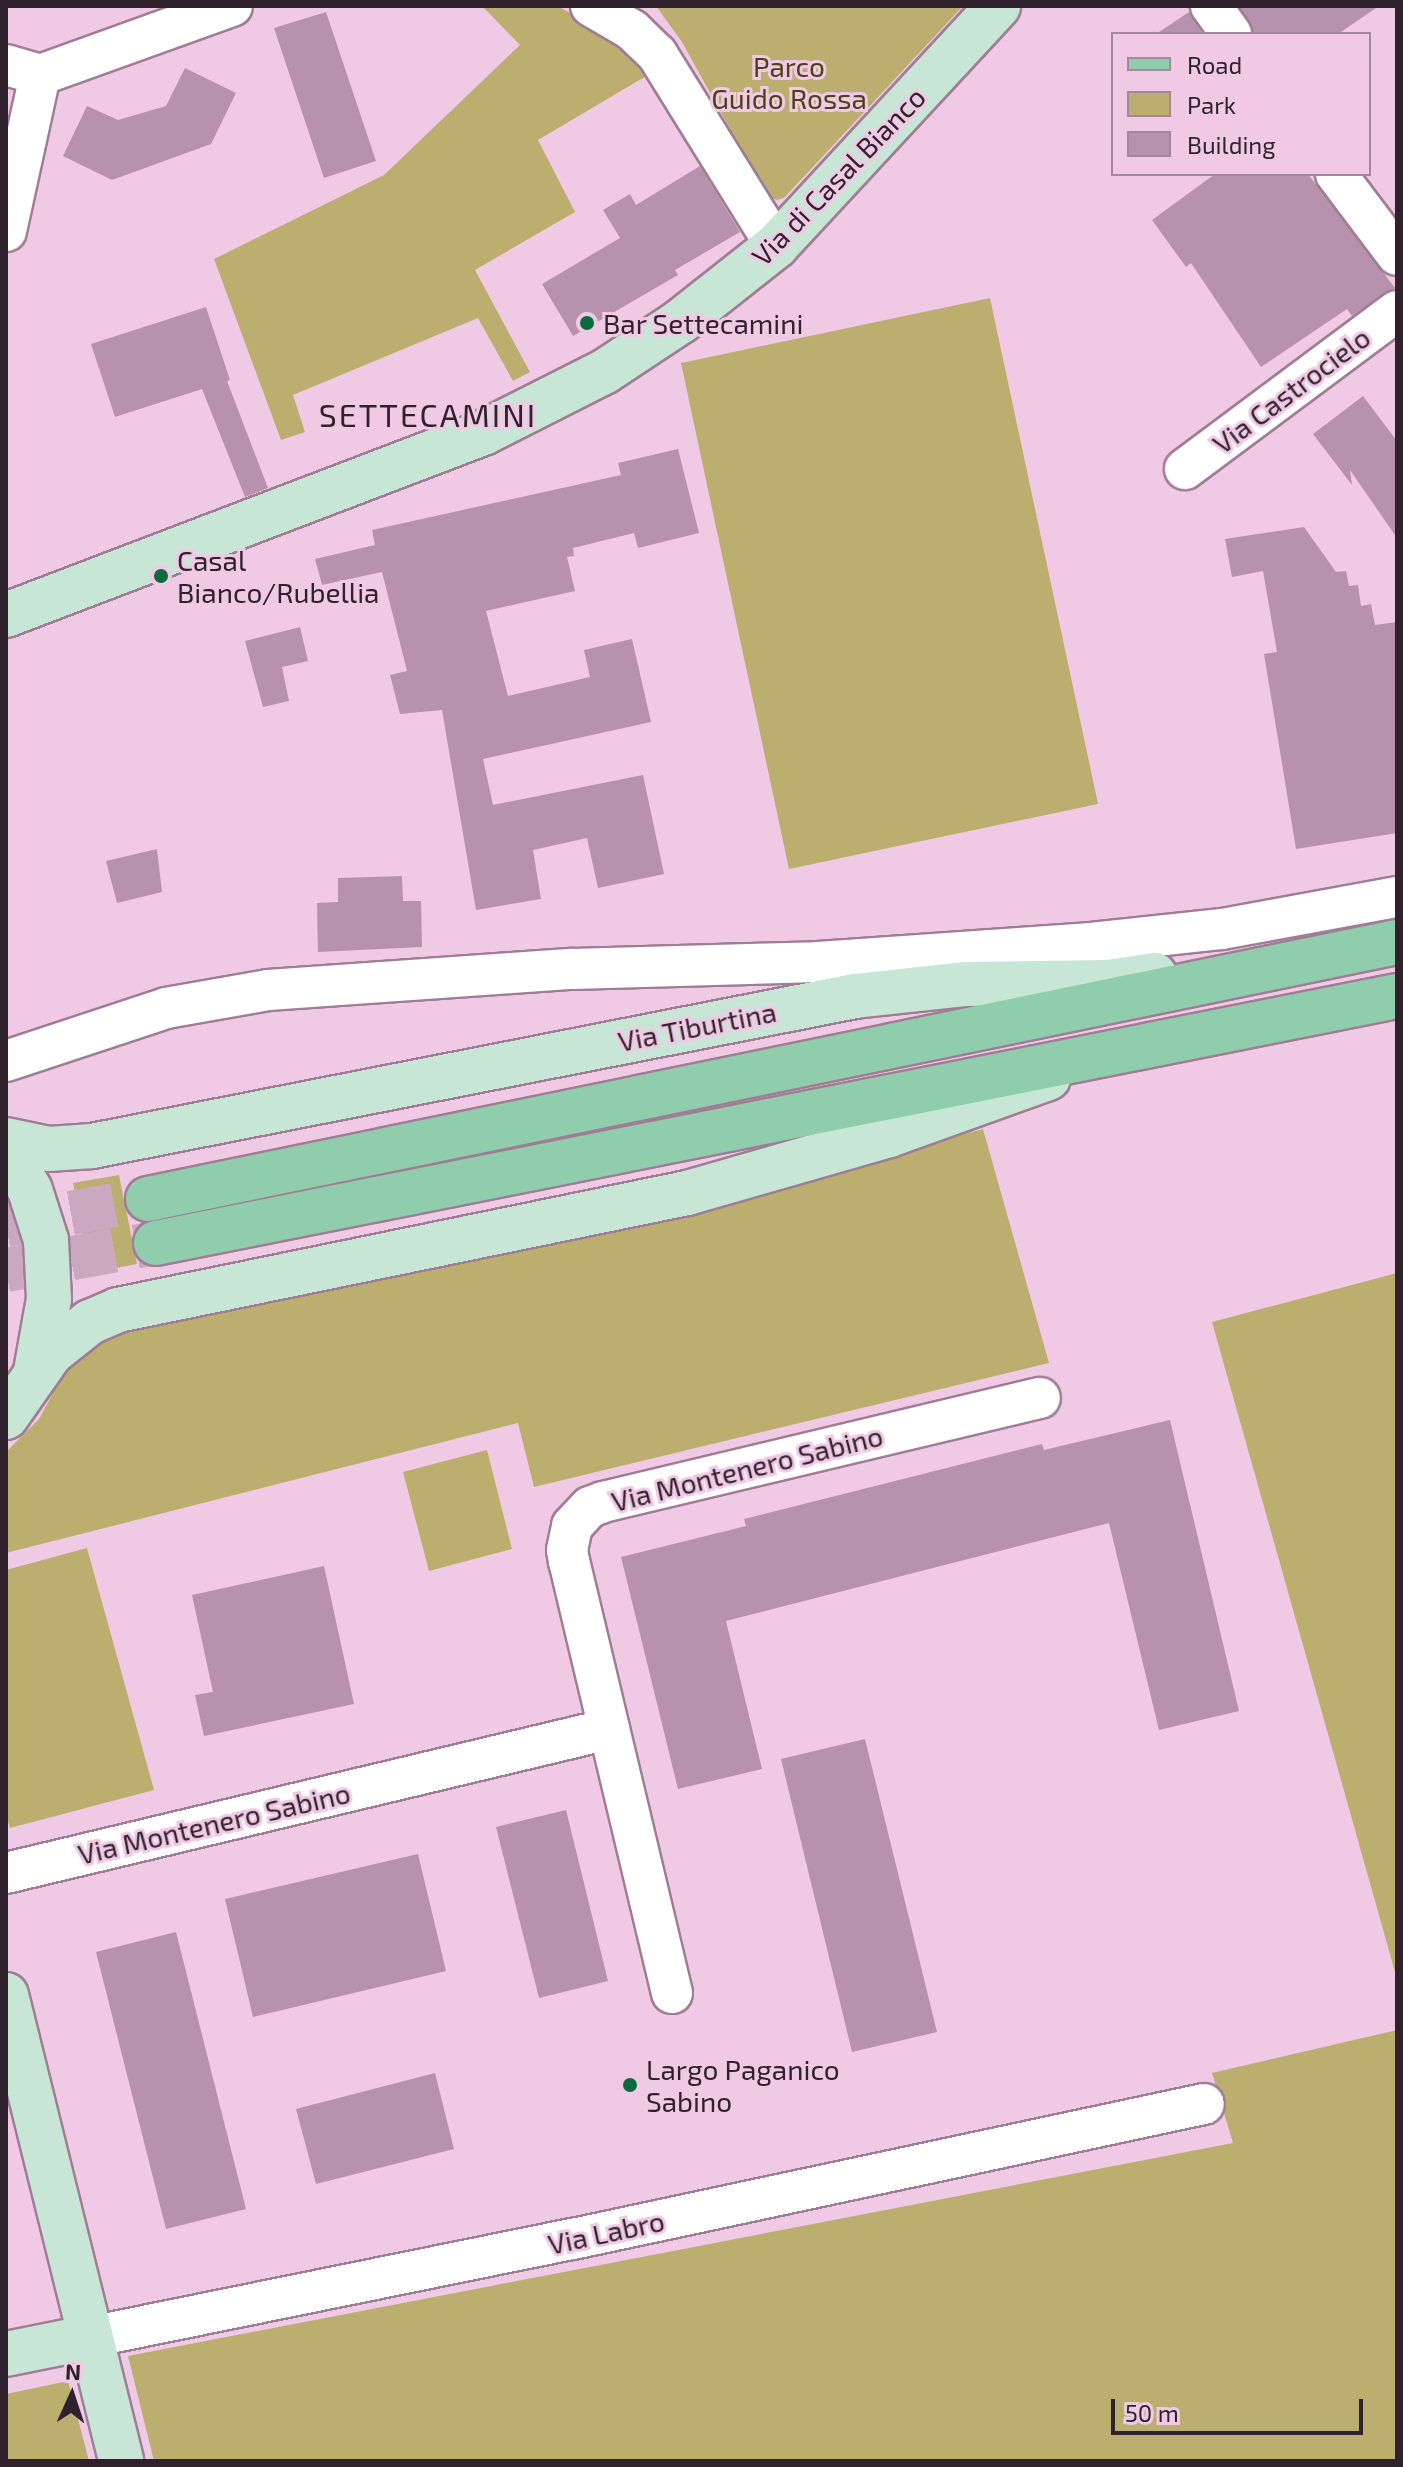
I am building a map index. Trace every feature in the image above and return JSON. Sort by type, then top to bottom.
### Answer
[{"type":"main road","name":"Via Tiburtina","points":[[148,1199],[1395,943]]},
{"type":"main road","points":[[156,1243],[1397,996]]},
{"type":"street","points":[[6,231],[23,70],[232,6]]},
{"type":"street","points":[[591,6],[632,30],[657,54],[776,246]]},
{"type":"street","name":"Via di Casal Bianco","points":[[6,615],[528,413],[644,347],[776,246],[998,6]]},
{"type":"street","points":[[1211,6],[1230,32]]},
{"type":"street","points":[[1338,176],[1397,255]]},
{"type":"street","name":"Via Castrocielo","points":[[1185,469],[1397,311]]},
{"type":"street","name":"Via Tiburtina","points":[[6,1061],[143,1014],[268,990],[559,970],[818,962],[1091,943],[1222,929],[1397,897]]},
{"type":"street","name":"Via Tiburtina","points":[[6,1140],[49,1149],[92,1146],[867,994],[966,984],[1108,982],[1395,943]]},
{"type":"street","points":[[6,1417],[36,1371],[70,1336],[118,1310],[728,1183],[955,1113],[1125,1048]]},
{"type":"street","points":[[6,1148],[36,1205],[46,1240],[49,1299],[36,1371]]},
{"type":"street","name":"Via Montenero Sabino","points":[[672,1993],[567,1550],[572,1526],[590,1507],[1040,1398]]},
{"type":"street","name":"Via Montenero Sabino","points":[[6,1873],[609,1729]]},
{"type":"street","points":[[6,1995],[121,2461]]},
{"type":"street","name":"Via Labro","points":[[6,2354],[573,2239],[1204,2104]]},
{"type":"green space","points":[[482,6],[557,6],[606,31],[653,72],[538,140],[575,212],[475,270],[530,372],[513,381],[478,318],[293,395],[305,432],[281,440],[214,259],[384,175],[520,45]]},
{"type":"green space","name":"Parco Guido Rossa","points":[[656,6],[963,6],[784,198],[777,200],[767,196],[682,42]]},
{"type":"green space","points":[[990,298],[1098,804],[789,869],[681,363]]},
{"type":"green space","points":[[983,1129],[1049,1363],[534,1487],[518,1423],[6,1553],[6,1452],[39,1419],[59,1382],[88,1347],[141,1320],[706,1203]]},
{"type":"green space","points":[[119,1175],[137,1264],[90,1273],[73,1183]]},
{"type":"green space","points":[[1397,1273],[1397,1979],[1212,1322]]},
{"type":"green space","points":[[487,1450],[512,1549],[429,1571],[403,1472]]},
{"type":"green space","points":[[87,1548],[154,1790],[10,1828],[6,1813],[6,1570]]},
{"type":"green space","points":[[1397,2030],[1397,2461],[154,2461],[128,2356],[1233,2143],[1212,2073]]},
{"type":"green space","points":[[68,2381],[89,2461],[6,2461],[6,2394]]},
{"type":"building","points":[[1239,6],[1379,6],[1341,32],[1253,32]]},
{"type":"building","points":[[326,12],[376,161],[324,178],[274,28]]},
{"type":"building","points":[[1189,12],[1202,32],[1159,32]]},
{"type":"building","points":[[185,68],[236,93],[211,144],[112,180],[63,156],[87,106],[118,120],[166,106]]},
{"type":"building","points":[[700,166],[740,232],[675,270],[678,275],[573,336],[542,284],[620,238],[603,210],[630,194],[636,205]]},
{"type":"building","points":[[1212,176],[1310,176],[1395,288],[1352,316],[1347,309],[1261,367],[1191,263],[1186,267],[1152,220]]},
{"type":"building","points":[[206,307],[230,380],[227,381],[268,488],[245,497],[202,389],[115,417],[91,344]]},
{"type":"building","points":[[1363,396],[1397,441],[1397,538],[1350,470],[1352,485],[1313,434]]},
{"type":"building","points":[[678,449],[699,533],[638,548],[634,533],[573,548],[574,556],[567,557],[575,591],[486,611],[508,696],[590,677],[584,650],[632,639],[651,722],[483,759],[493,805],[643,775],[664,874],[598,888],[587,838],[533,850],[541,899],[476,910],[442,710],[400,714],[390,675],[407,671],[382,572],[322,585],[315,559],[375,545],[372,530],[621,475],[618,463]]},
{"type":"building","points":[[1304,527],[1336,572],[1346,571],[1349,586],[1358,585],[1361,606],[1371,604],[1375,625],[1397,622],[1397,833],[1296,849],[1264,654],[1277,652],[1263,571],[1232,577],[1225,539]]},
{"type":"building","points":[[300,627],[308,661],[282,667],[289,701],[263,707],[245,641]]},
{"type":"building","points":[[157,849],[162,892],[117,903],[106,861]]},
{"type":"building","points":[[402,876],[403,901],[421,901],[422,947],[318,952],[317,903],[338,902],[338,878]]},
{"type":"building","points":[[1170,1420],[1239,1711],[1159,1730],[1109,1523],[726,1621],[762,1769],[678,1789],[621,1557],[746,1526],[744,1519],[1042,1444],[1044,1450]]},
{"type":"building","points":[[324,1566],[354,1704],[204,1736],[195,1695],[213,1692],[192,1595]]},
{"type":"building","points":[[865,1739],[937,2032],[852,2052],[781,1759]]},
{"type":"building","points":[[566,1810],[608,1981],[539,1998],[496,1827]]},
{"type":"building","points":[[418,1854],[446,1971],[253,2017],[225,1899]]},
{"type":"building","points":[[176,1932],[246,2209],[166,2229],[96,1952]]},
{"type":"building","points":[[435,2073],[454,2149],[316,2184],[296,2109]]},
{"type":"tunnel","points":[[6,1225],[148,1199]]},
{"type":"tunnel","points":[[6,1270],[156,1243]]},
{"type":"place","name":"Bar Settecamini","points":[[587,323]]},
{"type":"place","name":"Casal Bianco/Rubellia","points":[[161,576]]},
{"type":"place","name":"Largo Paganico Sabino","points":[[630,2085]]},
{"type":"district","name":"SETTECAMINI","points":[[428,414]]}]
